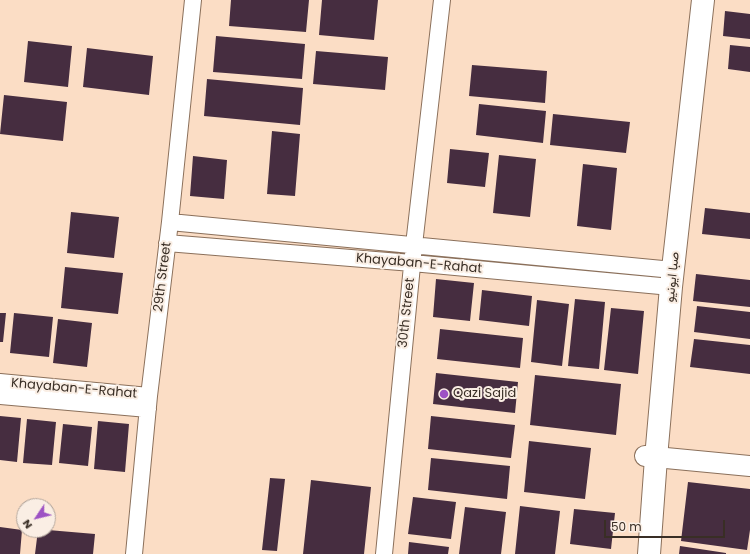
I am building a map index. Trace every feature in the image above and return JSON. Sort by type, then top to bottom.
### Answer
[{"type":"main road","name":"صبا ایونیو","points":[[638,554],[650,457],[689,0]]},
{"type":"main road","name":"صبا ایونیو","points":[[666,278],[703,0]]},
{"type":"main road","name":"صبا ایونیو","points":[[649,554],[650,457]]},
{"type":"street","name":"29th Street","points":[[134,554],[148,403],[170,222],[193,0]]},
{"type":"street","name":"30th Street","points":[[384,554],[412,262],[442,0]]},
{"type":"street","name":"Khayaban-E-Rahat","points":[[170,222],[414,245],[666,278]]},
{"type":"street","name":"Khayaban-E-Rahat","points":[[167,243],[412,262],[666,278]]},
{"type":"street","name":"Khayaban-E-Rahat","points":[[0,382],[148,403]]},
{"type":"street","name":"Khayaban-E-Rahat","points":[[0,396],[148,403]]},
{"type":"street","points":[[650,457],[750,466]]},
{"type":"building","points":[[231,0],[309,0],[306,32],[229,26]]},
{"type":"building","points":[[322,0],[378,0],[374,40],[319,35]]},
{"type":"building","points":[[725,11],[750,14],[750,39],[723,36]]},
{"type":"building","points":[[216,36],[305,44],[302,79],[213,72]]},
{"type":"building","points":[[28,41],[72,46],[68,87],[24,82]]},
{"type":"building","points":[[730,45],[750,47],[750,72],[728,69]]},
{"type":"building","points":[[87,48],[153,56],[149,95],[83,87]]},
{"type":"building","points":[[316,51],[388,57],[385,90],[313,84]]},
{"type":"building","points":[[472,65],[547,71],[545,103],[469,96]]},
{"type":"building","points":[[207,79],[303,88],[300,125],[204,116]]},
{"type":"building","points":[[4,95],[67,102],[63,141],[0,134]]},
{"type":"building","points":[[479,104],[546,111],[543,143],[476,135]]},
{"type":"building","points":[[553,114],[630,122],[626,153],[550,145]]},
{"type":"building","points":[[272,131],[300,134],[295,196],[267,194]]},
{"type":"building","points":[[450,149],[489,153],[485,187],[447,183]]},
{"type":"building","points":[[499,155],[536,159],[530,217],[493,213]]},
{"type":"building","points":[[193,156],[227,160],[224,199],[190,196]]},
{"type":"building","points":[[583,164],[617,168],[611,230],[577,226]]},
{"type":"building","points":[[705,208],[750,213],[750,239],[702,234]]},
{"type":"building","points":[[71,212],[119,217],[114,258],[67,253]]},
{"type":"building","points":[[65,267],[123,273],[118,314],[61,308]]},
{"type":"building","points":[[696,274],[750,280],[750,307],[693,301]]},
{"type":"building","points":[[436,279],[474,283],[470,321],[433,317]]},
{"type":"building","points":[[482,290],[532,296],[529,326],[479,320]]},
{"type":"building","points":[[575,299],[605,302],[599,369],[568,366]]},
{"type":"building","points":[[537,300],[569,304],[562,366],[531,362]]},
{"type":"building","points":[[697,306],[750,312],[750,339],[694,332]]},
{"type":"building","points":[[611,308],[644,311],[638,374],[604,370]]},
{"type":"building","points":[[0,313],[6,313],[3,342],[0,342]]},
{"type":"building","points":[[14,313],[53,317],[49,357],[10,353]]},
{"type":"building","points":[[58,319],[92,323],[87,367],[53,363]]},
{"type":"building","points":[[440,329],[523,338],[520,368],[437,359]]},
{"type":"building","points":[[694,339],[750,345],[750,374],[690,367]]},
{"type":"building","points":[[436,373],[518,382],[515,413],[433,404]]},
{"type":"building","points":[[535,375],[621,384],[616,435],[530,425]]},
{"type":"building","points":[[0,416],[21,418],[17,462],[0,460]]},
{"type":"building","points":[[431,416],[515,425],[511,458],[428,449]]},
{"type":"building","points":[[27,419],[56,422],[52,465],[23,463]]},
{"type":"building","points":[[98,421],[129,424],[125,472],[94,469]]},
{"type":"building","points":[[63,424],[92,427],[88,466],[59,463]]},
{"type":"building","points":[[529,441],[591,448],[585,499],[524,492]]},
{"type":"building","points":[[431,458],[510,466],[507,499],[428,490]]},
{"type":"building","points":[[270,478],[285,479],[277,551],[262,550]]},
{"type":"building","points":[[311,480],[371,487],[364,554],[303,554]]},
{"type":"building","points":[[688,482],[750,489],[750,530],[747,550],[681,541]]},
{"type":"building","points":[[413,497],[456,502],[451,539],[408,534]]},
{"type":"building","points":[[520,506],[560,511],[555,554],[515,554]]},
{"type":"building","points":[[465,507],[506,512],[501,554],[459,554]]},
{"type":"building","points":[[574,509],[615,513],[611,549],[570,544]]},
{"type":"building","points":[[0,527],[16,529],[16,538],[21,538],[20,554],[0,554]]},
{"type":"building","points":[[56,531],[95,534],[93,554],[35,554],[37,538],[56,538]]},
{"type":"building","points":[[409,542],[449,547],[448,554],[408,554]]},
{"type":"building","points":[[680,546],[726,553],[726,554],[679,554]]},
{"type":"place","name":"Qazi Sajid","points":[[444,394]]}]
